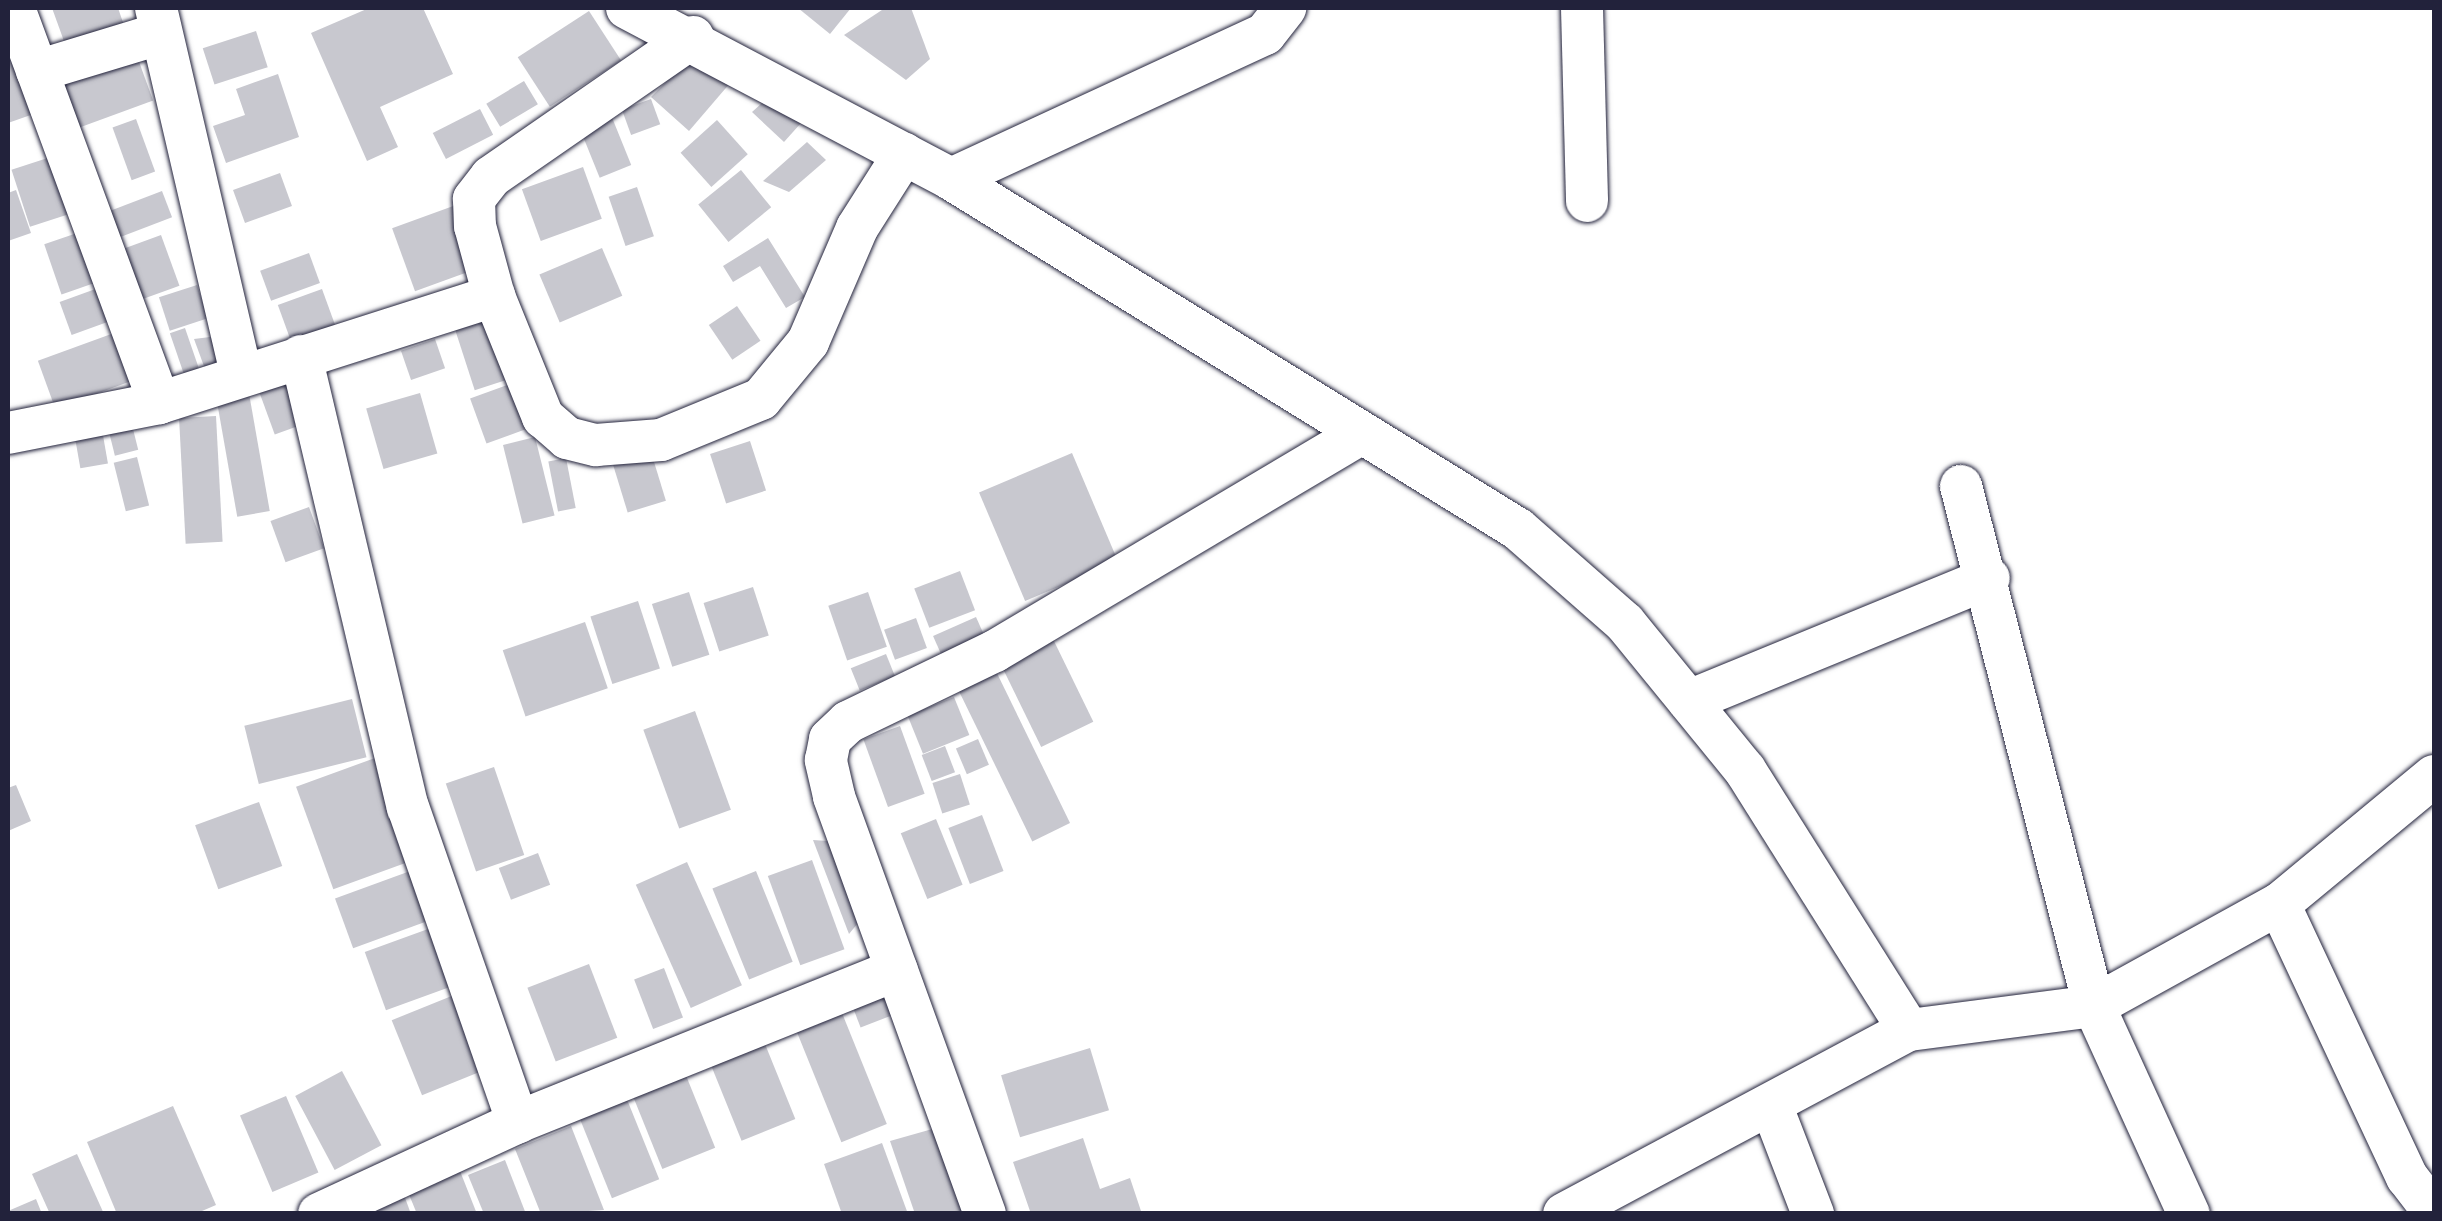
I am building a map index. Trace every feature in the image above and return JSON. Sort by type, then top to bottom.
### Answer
[{"type":"street","points":[[14,8],[159,403]]},
{"type":"street","points":[[627,8],[693,37],[951,179],[1518,529],[1625,623],[1745,770],[1908,1030]]},
{"type":"street","points":[[951,179],[1265,34],[1285,8]]},
{"type":"street","points":[[1582,8],[1587,201]]},
{"type":"street","points":[[37,71],[158,21],[241,374]]},
{"type":"street","points":[[693,37],[492,178],[474,199],[494,296],[544,417],[567,438],[596,446],[661,440],[761,399],[808,342],[856,228],[904,154]]},
{"type":"street","points":[[8,434],[159,403],[494,296]]},
{"type":"street","points":[[301,356],[408,807],[518,1122]]},
{"type":"street","points":[[985,1214],[834,796],[826,760],[830,739],[848,722],[995,651],[1361,434]]},
{"type":"street","points":[[1961,486],[1990,578],[2094,1006],[2189,1214]]},
{"type":"street","points":[[1688,701],[1990,578]]},
{"type":"street","points":[[1564,1214],[1772,1107],[1908,1030],[2094,1006],[2279,904],[2434,776]]},
{"type":"street","points":[[2279,904],[2407,1176],[2434,1212]]},
{"type":"street","points":[[319,1214],[518,1122],[896,970]]},
{"type":"street","points":[[1772,1107],[1813,1214]]},
{"type":"building","points":[[52,8],[118,8],[127,34],[69,55]]},
{"type":"building","points":[[369,8],[423,8],[453,74],[380,107],[398,147],[367,161],[311,33]]},
{"type":"building","points":[[798,8],[851,8],[830,34]]},
{"type":"building","points":[[885,8],[911,8],[930,59],[906,80],[844,35]]},
{"type":"building","points":[[589,11],[621,60],[550,107],[518,57]]},
{"type":"building","points":[[256,31],[268,67],[214,84],[203,48]]},
{"type":"building","points":[[134,48],[153,101],[76,129],[57,76]]},
{"type":"building","points":[[21,49],[42,111],[8,123],[8,54]]},
{"type":"building","points":[[691,57],[731,82],[689,131],[651,97]]},
{"type":"building","points":[[278,74],[299,137],[226,163],[213,126],[245,115],[236,89]]},
{"type":"building","points":[[524,81],[538,104],[500,127],[486,104]]},
{"type":"building","points":[[773,93],[810,113],[784,142],[752,112]]},
{"type":"building","points":[[651,99],[660,124],[631,135],[622,110]]},
{"type":"building","points":[[480,109],[493,135],[446,159],[433,133]]},
{"type":"building","points":[[611,115],[631,165],[600,178],[579,128]]},
{"type":"building","points":[[136,119],[155,172],[132,180],[113,128]]},
{"type":"building","points":[[717,120],[748,154],[711,187],[681,153]]},
{"type":"building","points":[[807,142],[826,160],[789,192],[763,181]]},
{"type":"building","points":[[60,154],[79,211],[30,227],[11,170]]},
{"type":"building","points":[[583,167],[602,219],[541,241],[522,189]]},
{"type":"building","points":[[741,170],[771,207],[728,242],[698,205]]},
{"type":"building","points":[[280,173],[292,206],[245,223],[233,190]]},
{"type":"building","points":[[637,187],[654,236],[626,246],[609,197]]},
{"type":"building","points":[[16,190],[31,233],[8,241],[8,193]]},
{"type":"building","points":[[162,191],[172,217],[120,237],[110,211]]},
{"type":"building","points":[[456,205],[479,268],[415,291],[392,228]]},
{"type":"building","points":[[83,231],[100,281],[61,294],[44,244]]},
{"type":"building","points":[[161,235],[179,286],[130,304],[111,253]]},
{"type":"building","points":[[768,238],[805,297],[786,308],[760,266],[733,282],[723,266]]},
{"type":"building","points":[[602,248],[622,296],[560,322],[539,275]]},
{"type":"building","points":[[309,253],[320,283],[271,301],[260,271]]},
{"type":"building","points":[[197,285],[208,318],[170,331],[159,297]]},
{"type":"building","points":[[101,287],[113,320],[72,335],[60,302]]},
{"type":"building","points":[[322,289],[336,328],[292,344],[278,305]]},
{"type":"building","points":[[737,306],[760,341],[732,360],[709,325]]},
{"type":"building","points":[[493,317],[513,378],[475,390],[455,329]]},
{"type":"building","points":[[185,328],[202,377],[187,382],[170,333]]},
{"type":"building","points":[[114,333],[131,381],[55,409],[38,361]]},
{"type":"building","points":[[218,336],[223,357],[205,369],[194,339]]},
{"type":"building","points":[[435,339],[445,368],[411,380],[401,351]]},
{"type":"building","points":[[296,379],[311,421],[275,435],[259,392]]},
{"type":"building","points":[[518,381],[534,426],[486,444],[470,398]]},
{"type":"building","points":[[247,382],[270,511],[237,517],[215,388]]},
{"type":"building","points":[[420,393],[437,454],[384,469],[366,408]]},
{"type":"building","points":[[129,413],[138,450],[115,456],[106,419]]},
{"type":"building","points":[[216,416],[223,542],[186,544],[179,418]]},
{"type":"building","points":[[101,424],[108,463],[80,468],[73,429]]},
{"type":"building","points":[[535,437],[555,516],[523,524],[503,445]]},
{"type":"building","points":[[750,441],[766,490],[726,503],[710,454]]},
{"type":"building","points":[[651,452],[666,501],[628,512],[613,464]]},
{"type":"building","points":[[1072,453],[1118,562],[1025,601],[979,492]]},
{"type":"building","points":[[137,457],[149,506],[126,511],[114,463]]},
{"type":"building","points":[[566,458],[576,508],[558,511],[548,461]]},
{"type":"building","points":[[309,507],[324,548],[286,562],[270,521]]},
{"type":"building","points":[[960,571],[975,610],[929,628],[914,589]]},
{"type":"building","points":[[753,587],[769,636],[719,652],[704,603]]},
{"type":"building","points":[[689,592],[709,655],[672,667],[652,604]]},
{"type":"building","points":[[868,592],[887,647],[847,661],[828,606]]},
{"type":"building","points":[[638,601],[660,669],[612,684],[590,616]]},
{"type":"building","points":[[976,617],[985,637],[942,656],[933,636]]},
{"type":"building","points":[[916,618],[927,648],[895,660],[884,630]]},
{"type":"building","points":[[585,622],[608,688],[526,717],[503,650]]},
{"type":"building","points":[[1053,639],[1093,722],[1041,747],[1001,664]]},
{"type":"building","points":[[886,654],[895,676],[860,690],[851,668]]},
{"type":"building","points":[[992,663],[1070,823],[1032,841],[954,681]]},
{"type":"building","points":[[954,697],[969,735],[923,754],[908,716]]},
{"type":"building","points":[[352,699],[367,757],[259,784],[244,726]]},
{"type":"building","points":[[695,711],[731,810],[679,828],[643,730]]},
{"type":"building","points":[[900,726],[925,794],[888,807],[863,739]]},
{"type":"building","points":[[978,739],[989,765],[967,774],[956,748]]},
{"type":"building","points":[[945,746],[955,772],[932,781],[922,755]]},
{"type":"building","points":[[375,758],[412,860],[333,889],[296,787]]},
{"type":"building","points":[[494,767],[524,855],[476,872],[446,784]]},
{"type":"building","points":[[960,774],[970,804],[942,813],[932,783]]},
{"type":"building","points":[[16,785],[31,821],[8,831],[8,788]]},
{"type":"building","points":[[259,802],[282,866],[218,889],[195,825]]},
{"type":"building","points":[[982,815],[1004,871],[970,884],[948,828]]},
{"type":"building","points":[[936,819],[963,885],[927,899],[901,833]]},
{"type":"building","points":[[813,840],[843,842],[867,912],[849,934]]},
{"type":"building","points":[[538,853],[550,885],[511,900],[499,868]]},
{"type":"building","points":[[812,860],[844,949],[800,965],[768,876]]},
{"type":"building","points":[[687,862],[742,985],[691,1008],[636,885]]},
{"type":"building","points":[[413,870],[431,920],[353,948],[335,898]]},
{"type":"building","points":[[756,871],[793,962],[749,979],[712,889]]},
{"type":"building","points":[[439,925],[460,983],[386,1010],[365,952]]},
{"type":"building","points":[[589,964],[617,1038],[556,1061],[527,988]]},
{"type":"building","points":[[664,968],[683,1017],[653,1029],[634,979]]},
{"type":"building","points":[[883,977],[897,1013],[861,1027],[847,991]]},
{"type":"building","points":[[464,991],[494,1066],[422,1095],[392,1020]]},
{"type":"building","points":[[840,1008],[887,1124],[841,1142],[795,1026]]},
{"type":"building","points":[[765,1044],[795,1119],[742,1141],[711,1066]]},
{"type":"building","points":[[1090,1048],[1109,1110],[1020,1137],[1001,1075]]},
{"type":"building","points":[[683,1068],[715,1148],[662,1169],[630,1089]]},
{"type":"building","points":[[342,1071],[381,1145],[335,1170],[295,1096]]},
{"type":"building","points":[[624,1092],[659,1179],[612,1198],[577,1111]]},
{"type":"building","points":[[286,1096],[318,1172],[272,1192],[240,1116]]},
{"type":"building","points":[[173,1106],[216,1205],[195,1214],[117,1214],[87,1142]]},
{"type":"building","points":[[571,1126],[604,1210],[541,1214],[515,1149]]},
{"type":"building","points":[[943,1126],[984,1214],[915,1214],[890,1141]]},
{"type":"building","points":[[1083,1138],[1100,1189],[1130,1178],[1142,1214],[1031,1214],[1013,1162]]},
{"type":"building","points":[[882,1143],[908,1214],[842,1214],[824,1164]]},
{"type":"building","points":[[77,1154],[104,1214],[50,1214],[32,1174]]},
{"type":"building","points":[[505,1160],[526,1214],[484,1214],[468,1175]]},
{"type":"building","points":[[460,1171],[477,1214],[417,1214],[408,1192]]},
{"type":"building","points":[[401,1187],[411,1214],[366,1214]]},
{"type":"building","points":[[36,1199],[42,1214],[8,1214],[8,1211]]}]
